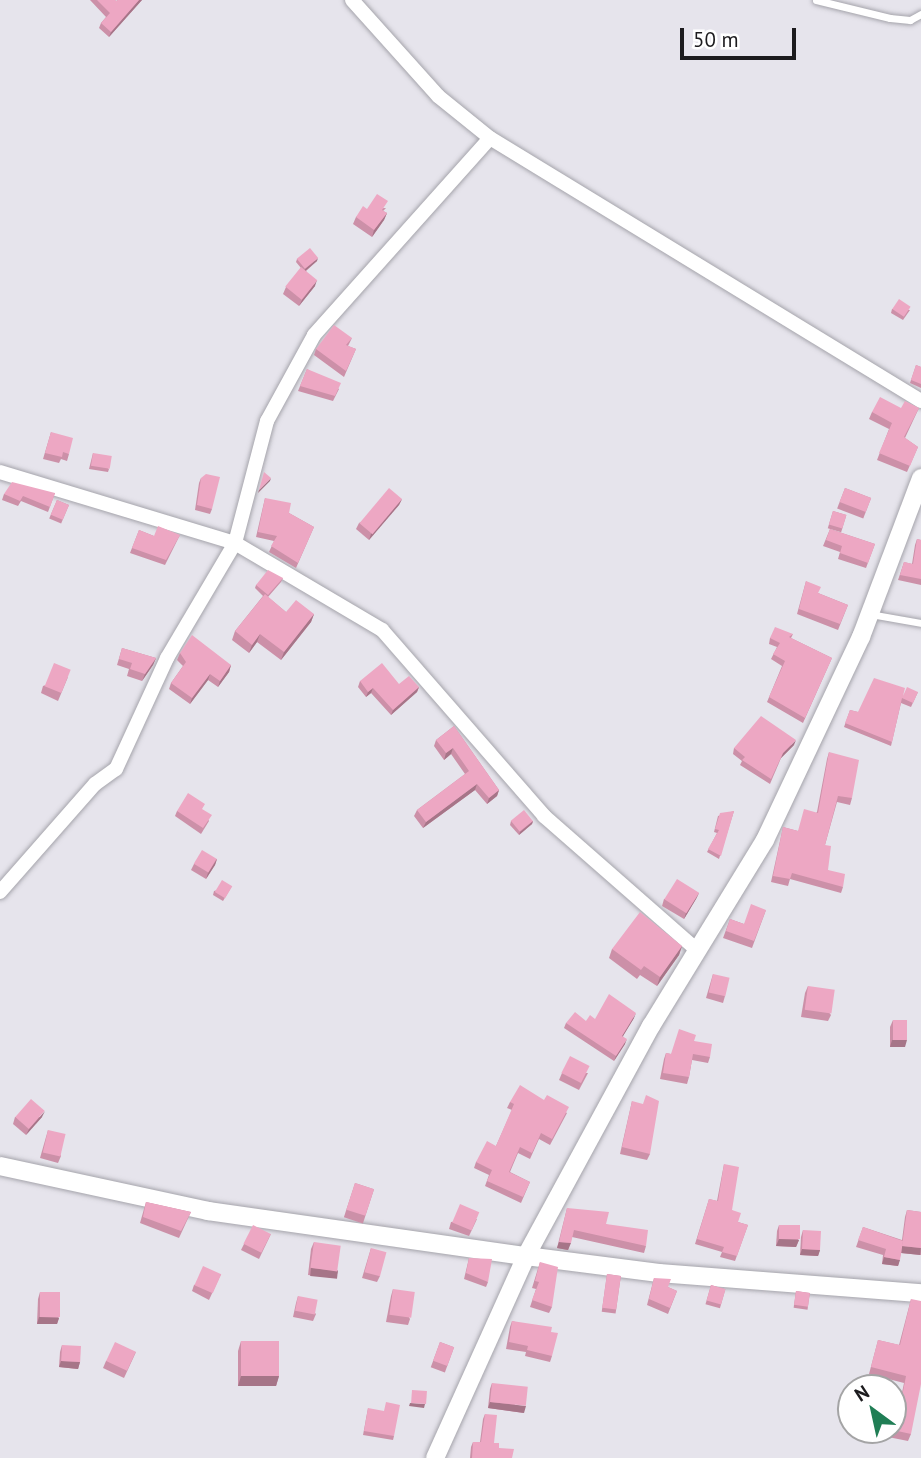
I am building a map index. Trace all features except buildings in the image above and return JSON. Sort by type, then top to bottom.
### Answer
[{"type":"street","points":[[352,0],[438,96],[490,138],[921,401]]},
{"type":"street","points":[[0,892],[95,784],[116,769],[167,658],[235,543],[267,421],[314,335],[490,138]]},
{"type":"street","points":[[0,472],[235,543],[382,630],[544,816],[698,951]]},
{"type":"street","points":[[435,1458],[526,1256],[651,1026],[765,840],[870,614],[921,478]]},
{"type":"street","points":[[0,1166],[208,1211],[526,1256],[659,1273],[921,1293]]},
{"type":"lane","points":[[816,0],[890,18],[910,20],[921,14]]},
{"type":"lane","points":[[870,614],[921,624]]}]
